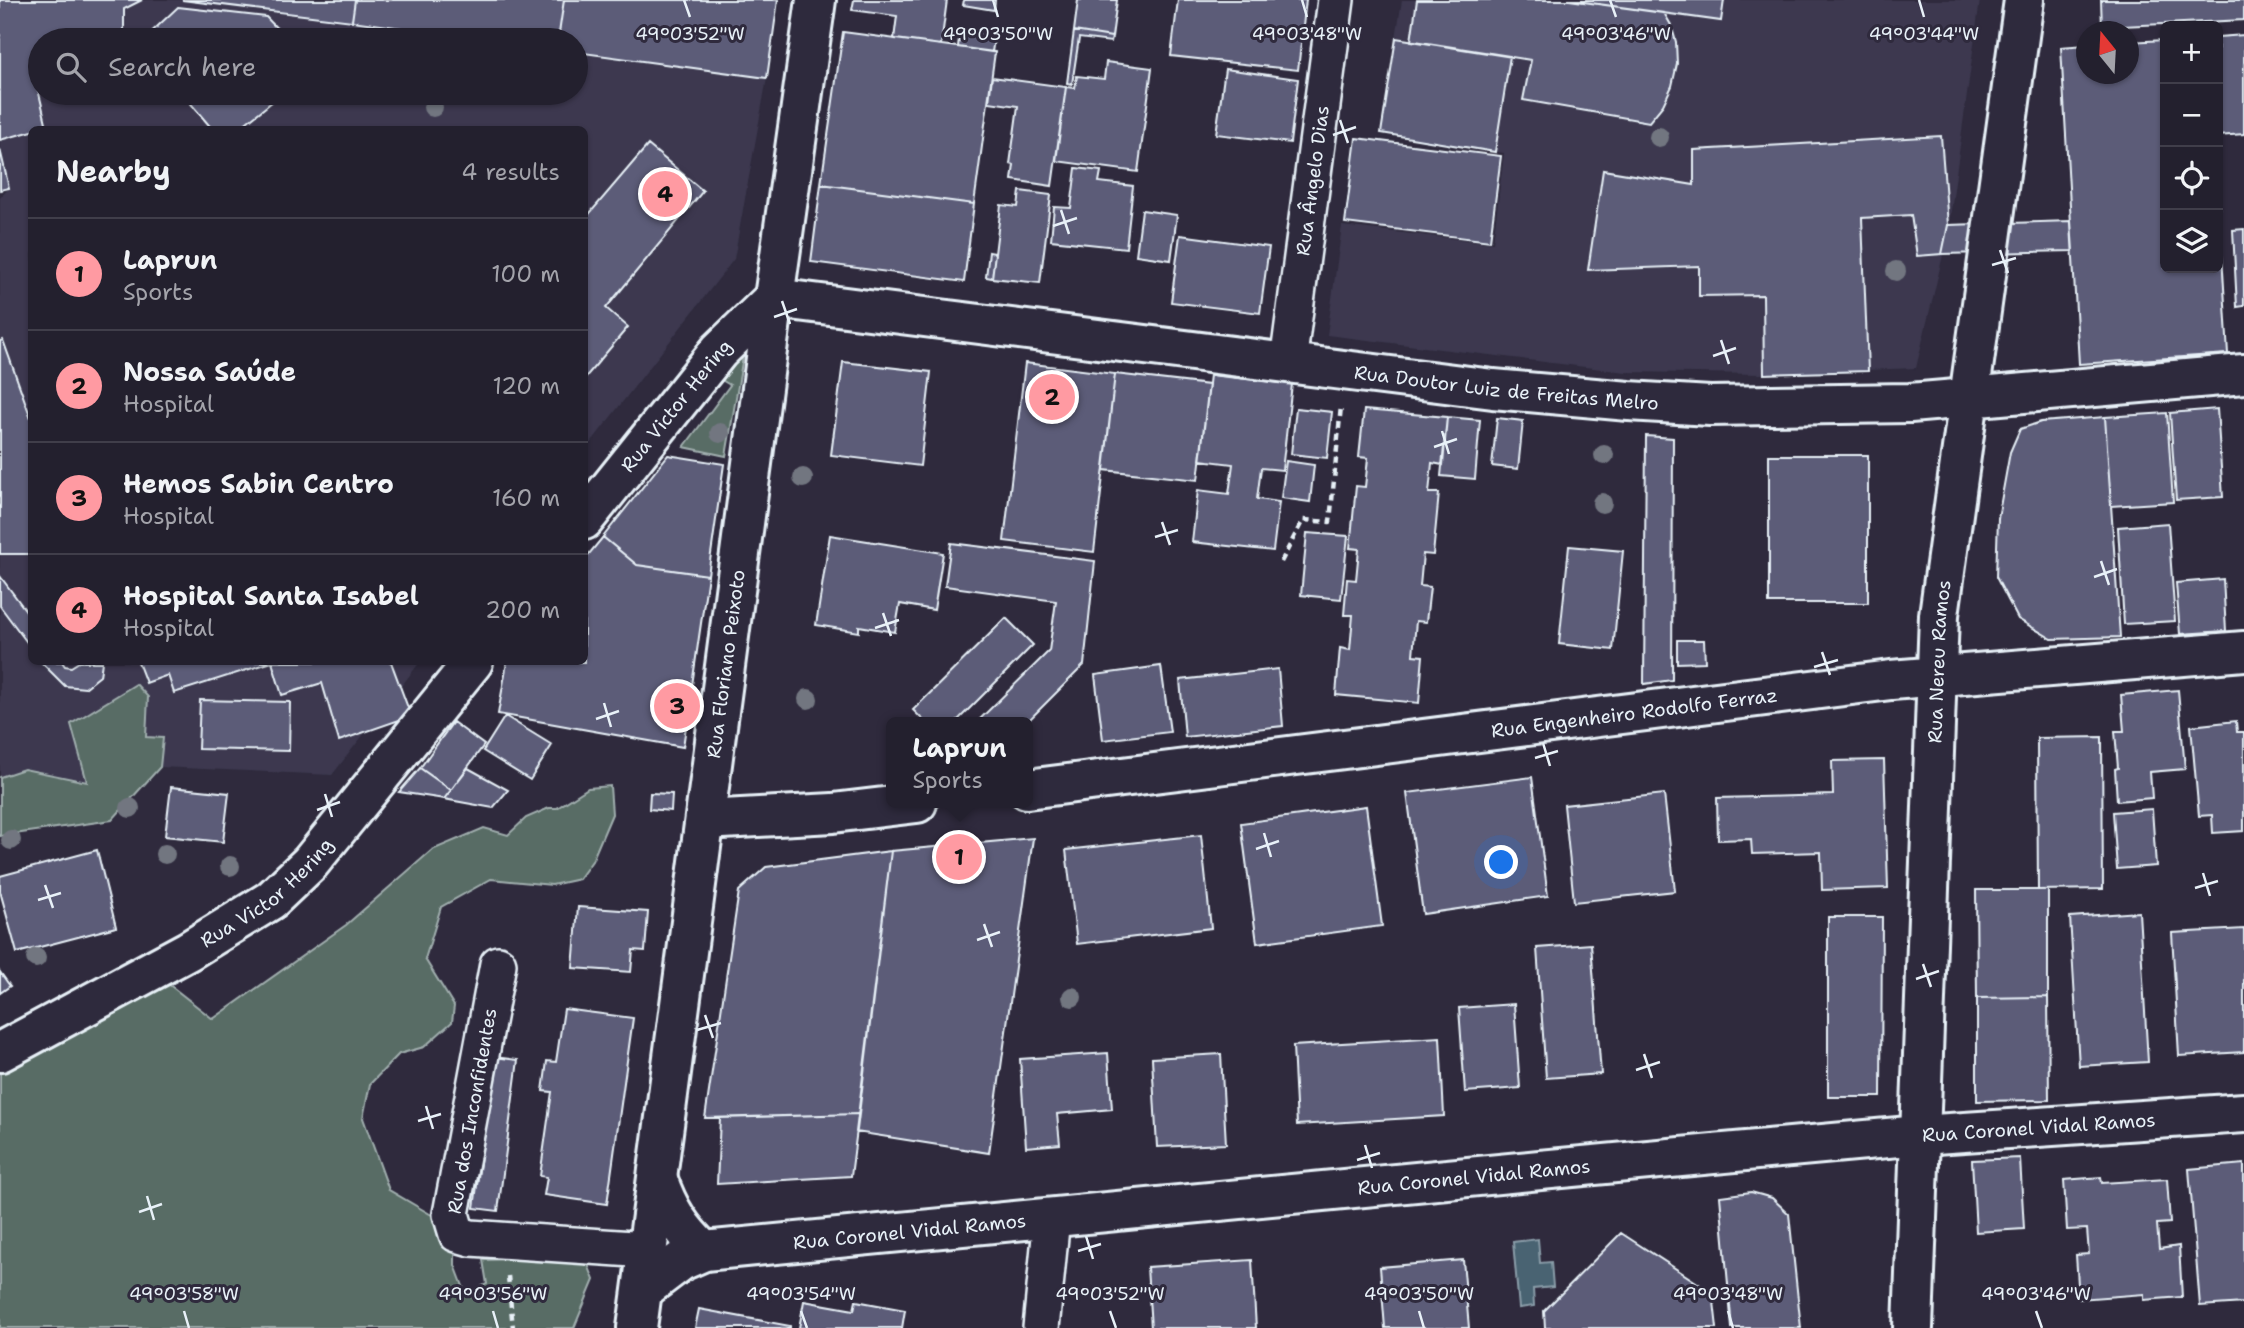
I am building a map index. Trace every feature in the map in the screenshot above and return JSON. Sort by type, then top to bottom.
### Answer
[{"type":"street","name":"Rua Floriano Peixoto","points":[[638,1328],[816,0]]},
{"type":"street","name":"Rua Ângelo Dias","points":[[1288,363],[1335,0]]},
{"type":"street","name":"Rua Nereu Ramos","points":[[1913,1328],[1939,615],[2024,0]]},
{"type":"street","name":"Rua Doutor Luiz de Freitas Melro","points":[[774,298],[1493,389],[1710,406],[1910,403],[2244,374]]},
{"type":"street","name":"Rua Victor Hering","points":[[588,515],[719,351],[774,298]]},
{"type":"street","name":"Rua Engenheiro Rodolfo Ferraz","points":[[1033,788],[1937,675],[2244,651]]},
{"type":"street","name":"Rua Victor Hering","points":[[0,1052],[188,951],[271,900],[310,863],[471,665]]},
{"type":"street","points":[[705,820],[832,813],[886,807]]},
{"type":"street","name":"Rua dos Inconfidentes","points":[[498,964],[451,1214],[457,1234],[471,1238],[648,1250]]},
{"type":"street","name":"Rua Coronel Vidal Ramos","points":[[644,1289],[681,1261],[705,1251],[1920,1135],[2244,1113]]},
{"type":"street","points":[[657,1180],[666,1203],[679,1224],[705,1251]]},
{"type":"street","points":[[1041,1328],[1052,1217]]},
{"type":"path","points":[[1281,562],[1303,520],[1330,522],[1344,370]]},
{"type":"path","points":[[504,1240],[513,1328]]},
{"type":"shaded area","points":[[0,0],[355,0],[352,21],[402,28],[28,28],[28,105],[588,105],[588,54],[767,78],[734,259],[588,446],[588,126],[28,126],[28,665],[418,665],[332,775],[160,767],[112,820],[0,836],[0,198],[8,189],[0,190]]},
{"type":"shaded area","points":[[1402,0],[1569,0],[1721,21],[1724,0],[1980,0],[1949,225],[2070,221],[2061,47],[2076,46],[2076,84],[2139,84],[2139,41],[2160,40],[2160,273],[2223,271],[2228,354],[2079,364],[2072,251],[1943,255],[1916,368],[1764,374],[1626,372],[1327,335],[1342,226],[1493,243],[1504,153],[1381,133]]},
{"type":"green space","points":[[746,339],[726,456],[684,447],[730,385],[713,375]]},
{"type":"green space","points":[[136,684],[148,697],[146,737],[163,738],[160,767],[112,820],[0,836],[0,777],[24,769],[87,782],[71,724]]},
{"type":"green space","points":[[610,786],[612,814],[592,861],[579,879],[552,885],[491,879],[441,907],[425,959],[454,1006],[452,1022],[424,1047],[399,1054],[370,1084],[363,1118],[389,1190],[435,1217],[455,1238],[455,1265],[466,1294],[487,1284],[483,1260],[573,1257],[587,1262],[594,1280],[574,1328],[0,1328],[0,1071],[120,1011],[167,983],[213,1019],[346,925],[432,850],[484,828],[508,835],[526,818],[549,808],[557,808],[588,788]]},
{"type":"water","points":[[1538,1239],[1540,1263],[1551,1262],[1553,1287],[1533,1289],[1534,1306],[1519,1308],[1513,1242]]},
{"type":"building","points":[[0,0],[142,0],[124,9],[124,28],[28,28],[28,105],[42,105],[47,126],[28,126],[28,132],[0,140]]},
{"type":"building","points":[[182,0],[355,0],[352,21]]},
{"type":"building","points":[[355,0],[564,0],[560,28],[402,28],[352,21]]},
{"type":"building","points":[[564,0],[778,0],[767,78],[588,54],[588,28],[560,28]]},
{"type":"building","points":[[854,0],[947,0],[941,45],[894,39],[897,16],[852,10]]},
{"type":"building","points":[[964,0],[995,0],[994,10],[963,5]]},
{"type":"building","points":[[1078,0],[1117,0],[1112,37],[1074,31]]},
{"type":"building","points":[[1178,0],[1306,0],[1298,70],[1171,56]]},
{"type":"building","points":[[1417,0],[1569,0],[1664,13],[1676,42],[1677,64],[1672,86],[1663,105],[1649,122],[1523,100],[1531,60],[1411,41]]},
{"type":"building","points":[[1569,0],[1724,0],[1721,21]]},
{"type":"building","points":[[2101,0],[2244,0],[2244,20],[2160,21],[2160,24],[2139,25],[2139,21],[2102,21]]},
{"type":"building","points":[[178,7],[266,17],[277,28],[156,28]]},
{"type":"building","points":[[960,29],[995,33],[992,52],[958,47]]},
{"type":"building","points":[[1074,31],[1112,37],[1111,42],[1079,38],[1072,84],[1067,83]]},
{"type":"building","points":[[843,32],[995,52],[974,204],[821,184]]},
{"type":"building","points":[[2244,35],[2244,134],[2223,136],[2223,37]]},
{"type":"building","points":[[1396,38],[1510,56],[1495,152],[1381,133]]},
{"type":"building","points":[[2160,40],[2160,273],[2223,271],[2228,354],[2079,364],[2061,47],[2076,46],[2076,84],[2139,84],[2139,41]]},
{"type":"building","points":[[1106,62],[1152,68],[1138,172],[1056,161],[1066,87],[1075,88],[1077,76],[1104,79]]},
{"type":"building","points":[[1225,69],[1298,79],[1290,143],[1216,134]]},
{"type":"building","points":[[992,77],[1066,87],[1052,186],[1012,180],[1014,165],[1010,164],[1018,106],[989,102]]},
{"type":"building","points":[[192,105],[268,105],[242,126],[210,126]]},
{"type":"building","points":[[1941,136],[1948,225],[1942,254],[1917,256],[1911,215],[1862,218],[1868,371],[1764,374],[1763,295],[1699,296],[1699,266],[1588,270],[1603,170],[1694,185],[1694,150]]},
{"type":"building","points":[[1356,138],[1501,156],[1490,241],[1345,223]]},
{"type":"building","points":[[648,145],[703,191],[606,308],[628,327],[588,374],[588,215]]},
{"type":"building","points":[[0,149],[9,188],[0,190]]},
{"type":"building","points":[[1076,168],[1101,171],[1099,182],[1133,186],[1126,248],[1051,240],[1054,207],[1071,208]]},
{"type":"building","points":[[821,184],[974,204],[964,282],[811,262]]},
{"type":"building","points":[[1020,191],[1051,195],[1040,283],[992,278],[1001,205],[1018,207]]},
{"type":"building","points":[[1142,210],[1177,215],[1171,260],[1136,255]]},
{"type":"building","points":[[2071,221],[2073,251],[1942,254],[1948,225]]},
{"type":"building","points":[[2244,229],[2244,306],[2237,307],[2233,230]]},
{"type":"building","points":[[1180,235],[1269,247],[1260,313],[1171,302]]},
{"type":"building","points":[[989,252],[995,253],[992,278],[986,277]]},
{"type":"building","points":[[3,340],[28,410],[28,554],[0,554],[0,341]]},
{"type":"building","points":[[843,362],[931,372],[920,466],[831,455]]},
{"type":"building","points":[[1025,363],[1115,374],[1094,552],[1004,541]]},
{"type":"building","points":[[1115,374],[1209,385],[1198,480],[1104,470]]},
{"type":"building","points":[[1210,375],[1292,384],[1282,470],[1261,468],[1257,499],[1279,502],[1273,551],[1192,542],[1198,490],[1229,494],[1233,464],[1200,460]]},
{"type":"building","points":[[1296,408],[1332,412],[1327,458],[1291,454]]},
{"type":"building","points":[[2217,409],[2223,497],[2176,500],[2170,413]]},
{"type":"building","points":[[1364,410],[1447,417],[1443,465],[1432,463],[1429,493],[1439,493],[1433,555],[1423,554],[1420,586],[1430,587],[1426,622],[1416,621],[1413,655],[1423,656],[1419,703],[1336,695],[1340,648],[1350,650],[1353,615],[1344,615],[1347,579],[1356,580],[1359,549],[1350,548],[1356,486],[1365,487],[1368,458],[1359,457]]},
{"type":"building","points":[[2167,413],[2173,502],[2111,506],[2105,417]]},
{"type":"building","points":[[1447,417],[1480,420],[1475,479],[1441,476]]},
{"type":"building","points":[[2105,417],[2120,637],[2052,639],[2018,619],[1996,577],[1998,518],[2010,452],[2020,429],[2041,422]]},
{"type":"building","points":[[1497,418],[1523,421],[1518,469],[1492,466]]},
{"type":"building","points":[[1646,436],[1673,438],[1672,680],[1644,684]]},
{"type":"building","points":[[668,455],[724,464],[708,575],[637,565],[603,537]]},
{"type":"building","points":[[1769,455],[1868,455],[1868,603],[1769,603]]},
{"type":"building","points":[[1286,461],[1314,465],[1310,502],[1281,498]]},
{"type":"building","points":[[2168,523],[2175,621],[2124,624],[2118,527]]},
{"type":"building","points":[[1307,533],[1348,536],[1341,599],[1301,595]]},
{"type":"building","points":[[830,535],[943,553],[934,610],[900,604],[895,632],[859,626],[859,632],[816,625]]},
{"type":"building","points":[[603,537],[637,565],[708,575],[683,747],[498,714],[506,665],[588,665],[588,555]]},
{"type":"building","points":[[951,543],[1095,561],[1084,665],[1032,717],[982,717],[1049,651],[1056,601],[945,586]]},
{"type":"building","points":[[1569,546],[1623,551],[1613,650],[1559,644]]},
{"type":"building","points":[[0,576],[28,614],[28,644],[0,606]]},
{"type":"building","points":[[2223,579],[2226,631],[2180,634],[2176,583]]},
{"type":"building","points":[[1006,618],[1033,645],[961,717],[920,717],[913,710]]},
{"type":"building","points":[[1677,640],[1704,640],[1705,662],[1677,663]]},
{"type":"building","points":[[44,665],[102,665],[100,676],[85,688],[65,686]]},
{"type":"building","points":[[139,665],[263,665],[174,693],[168,675],[146,683]]},
{"type":"building","points":[[273,665],[392,665],[411,716],[339,741],[322,683],[282,695]]},
{"type":"building","points":[[1161,666],[1170,732],[1103,740],[1095,675]]},
{"type":"building","points":[[1278,669],[1283,726],[1185,737],[1180,680]]},
{"type":"building","points":[[2178,690],[2185,769],[2150,772],[2152,798],[2117,801],[2115,731],[2124,731],[2121,695]]},
{"type":"building","points":[[200,700],[290,702],[289,751],[198,749]]},
{"type":"building","points":[[505,716],[552,745],[530,780],[483,751]]},
{"type":"building","points":[[2236,721],[2237,732],[2244,732],[2244,831],[2213,833],[2212,815],[2199,816],[2191,726]]},
{"type":"building","points":[[453,722],[484,745],[451,790],[420,768]]},
{"type":"building","points":[[2102,737],[2103,889],[2038,890],[2037,738]]},
{"type":"building","points":[[1884,760],[1888,888],[1822,890],[1821,852],[1752,854],[1751,839],[1718,840],[1717,798],[1833,795],[1832,761]]},
{"type":"building","points":[[420,768],[451,790],[444,799],[399,792]]},
{"type":"building","points":[[468,768],[508,790],[493,808],[444,799]]},
{"type":"building","points":[[1532,777],[1548,896],[1423,914],[1407,793]]},
{"type":"building","points":[[171,787],[229,793],[223,842],[165,836]]},
{"type":"building","points":[[650,793],[672,794],[671,811],[649,809]]},
{"type":"building","points":[[1664,794],[1675,891],[1574,902],[1564,805]]},
{"type":"building","points":[[1366,806],[1382,926],[1257,943],[1241,823]]},
{"type":"building","points":[[2152,809],[2156,866],[2117,869],[2113,812]]},
{"type":"building","points":[[1201,835],[1211,928],[1077,944],[1066,850]]},
{"type":"building","points":[[1033,838],[989,1153],[856,1132],[891,851]]},
{"type":"building","points":[[97,850],[116,927],[17,953],[0,891],[0,876]]},
{"type":"building","points":[[891,851],[859,1114],[705,1118],[739,891],[766,867]]},
{"type":"building","points":[[1976,890],[2048,890],[2048,997],[1977,998]]},
{"type":"building","points":[[578,907],[648,912],[645,951],[633,950],[631,972],[573,968]]},
{"type":"building","points":[[2139,912],[2148,1062],[2079,1066],[2070,917]]},
{"type":"building","points":[[1828,917],[1882,917],[1881,1097],[1828,1097]]},
{"type":"building","points":[[2244,929],[2244,1052],[2179,1056],[2172,933]]},
{"type":"building","points":[[1591,944],[1601,1074],[1546,1078],[1537,948]]},
{"type":"building","points":[[0,972],[10,986],[0,993]]},
{"type":"building","points":[[2048,997],[2049,1100],[1977,1101],[1977,998]]},
{"type":"building","points":[[1514,1004],[1520,1088],[1465,1092],[1459,1008]]},
{"type":"building","points":[[564,1009],[633,1018],[607,1204],[544,1195],[547,1177],[540,1176],[552,1092],[543,1091],[547,1061],[556,1062]]},
{"type":"building","points":[[1440,1037],[1444,1116],[1297,1125],[1293,1046]]},
{"type":"building","points":[[1108,1053],[1112,1109],[1057,1114],[1060,1144],[1026,1147],[1020,1059]]},
{"type":"building","points":[[1221,1054],[1226,1144],[1157,1147],[1152,1058]]},
{"type":"building","points":[[494,1057],[518,1060],[498,1211],[474,1208]]},
{"type":"building","points":[[859,1114],[851,1176],[717,1184],[720,1118]]},
{"type":"building","points":[[2020,1158],[2024,1229],[1976,1232],[1972,1160]]},
{"type":"building","points":[[2244,1164],[2244,1303],[2200,1306],[2189,1169]]},
{"type":"building","points":[[2101,1177],[2102,1183],[2167,1179],[2170,1223],[2157,1224],[2159,1249],[2179,1246],[2182,1297],[2144,1300],[2144,1294],[2079,1299],[2076,1255],[2089,1254],[2087,1229],[2067,1230],[2064,1180]]},
{"type":"building","points":[[1751,1192],[1772,1198],[1789,1214],[1801,1328],[1732,1328],[1720,1196]]},
{"type":"building","points":[[1621,1233],[1713,1293],[1717,1328],[1545,1328],[1544,1311]]},
{"type":"building","points":[[1252,1260],[1256,1328],[1151,1328],[1147,1267]]},
{"type":"building","points":[[1463,1260],[1469,1328],[1385,1328],[1380,1267]]},
{"type":"building","points":[[804,1301],[854,1310],[856,1301],[905,1310],[902,1328],[799,1328]]},
{"type":"building","points":[[699,1309],[790,1326],[790,1328],[695,1328]]},
{"type":"place","name":"Hospital Santa Isabel","points":[[665,194]]},
{"type":"place","name":"Nossa Saúde","points":[[1052,397]]},
{"type":"place","name":"Hemos Sabin Centro","points":[[677,706]]},
{"type":"place","name":"Laprun","points":[[959,857]]}]
